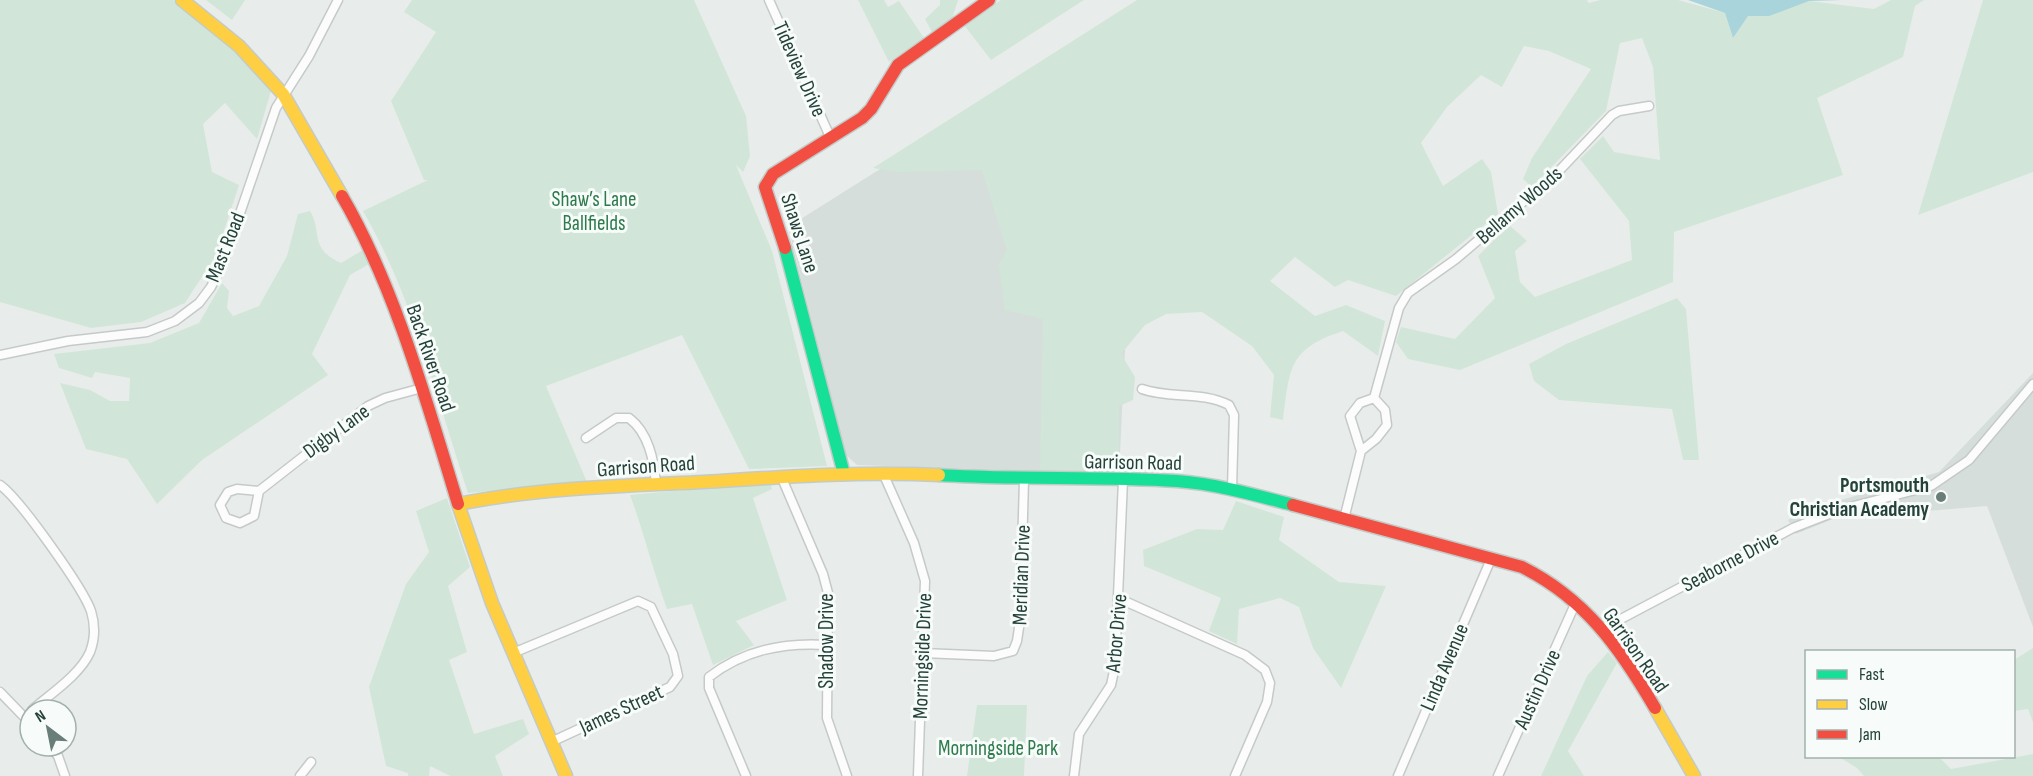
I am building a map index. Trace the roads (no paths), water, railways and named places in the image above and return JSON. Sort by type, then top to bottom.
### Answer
[{"type":"street","name":"Back River Road","points":[[182,0],[239,46],[283,94],[364,234],[422,388],[458,504],[513,653],[566,776]]},
{"type":"street","name":"Mast Road","points":[[0,355],[68,341],[147,332],[175,321],[199,303],[224,260],[268,127],[283,94],[309,56],[338,0]]},
{"type":"street","name":"Tideview Drive","points":[[770,0],[831,139]]},
{"type":"street","name":"Shaws Lane","points":[[844,474],[793,272],[765,187],[773,174],[831,139],[871,109],[892,73],[911,54],[989,0]]},
{"type":"street","name":"Bellamy Woods","points":[[1374,398],[1395,317],[1408,293],[1456,259],[1557,173],[1612,115],[1619,111],[1649,106]]},
{"type":"street","name":"Seaborne Drive","points":[[1602,629],[1793,528],[1842,509],[1931,486],[1969,460],[2033,384]]},
{"type":"street","name":"Digby Lane","points":[[259,491],[368,406],[385,398],[422,388]]},
{"type":"street","points":[[1142,389],[1157,395],[1211,399],[1229,405],[1234,415],[1232,489]]},
{"type":"street","points":[[1344,519],[1360,451],[1350,416],[1359,403],[1374,398],[1385,410],[1386,425],[1376,439],[1360,451]]},
{"type":"street","points":[[586,438],[615,418],[629,418],[639,428],[652,454],[657,484]]},
{"type":"street","name":"Garrison Road","points":[[458,504],[488,498],[657,484],[781,476],[883,473],[1024,480],[1197,483],[1232,489],[1491,559],[1545,576],[1576,602],[1602,629],[1628,665],[1694,776]]},
{"type":"street","name":"Morningside Drive","points":[[883,473],[914,543],[925,581],[918,776]]},
{"type":"street","name":"Shadow Drive","points":[[781,476],[823,574],[828,593],[827,718],[847,776]]},
{"type":"street","name":"Meridian Drive","points":[[923,653],[994,656],[1013,651],[1020,621],[1024,480]]},
{"type":"street","name":"Arbor Drive","points":[[1074,776],[1079,734],[1111,685],[1115,666],[1120,599],[1123,480]]},
{"type":"street","points":[[0,485],[17,501],[83,596],[94,622],[93,641],[87,658],[46,698]]},
{"type":"street","points":[[237,489],[259,491],[257,508],[248,521],[240,524],[226,518],[220,505],[228,492],[237,489]]},
{"type":"street","name":"Linda Avenue","points":[[1398,776],[1491,559]]},
{"type":"street","points":[[1120,599],[1245,655],[1265,670],[1270,683],[1267,702],[1235,776]]},
{"type":"street","name":"James Street","points":[[513,653],[638,601],[651,607],[662,627],[678,669],[678,676],[670,687],[551,742]]},
{"type":"street","name":"Austin Drive","points":[[1498,776],[1576,602]]},
{"type":"street","points":[[746,776],[709,688],[709,677],[724,665],[761,650],[800,643],[827,645]]},
{"type":"street","points":[[0,692],[18,706]]},
{"type":"street","points":[[58,758],[65,776]]},
{"type":"street","points":[[300,776],[311,762]]},
{"type":"water","points":[[1688,0],[1843,0],[1809,1],[1769,16],[1748,16],[1733,38],[1725,13]]},
{"type":"place","name":"Portsmouth Christian Academy","points":[[1941,497]]},
{"type":"park label","name":"Shaw’s Lane Ballfields","points":[[594,211]]},
{"type":"park label","name":"Morningside Park","points":[[998,748]]}]
